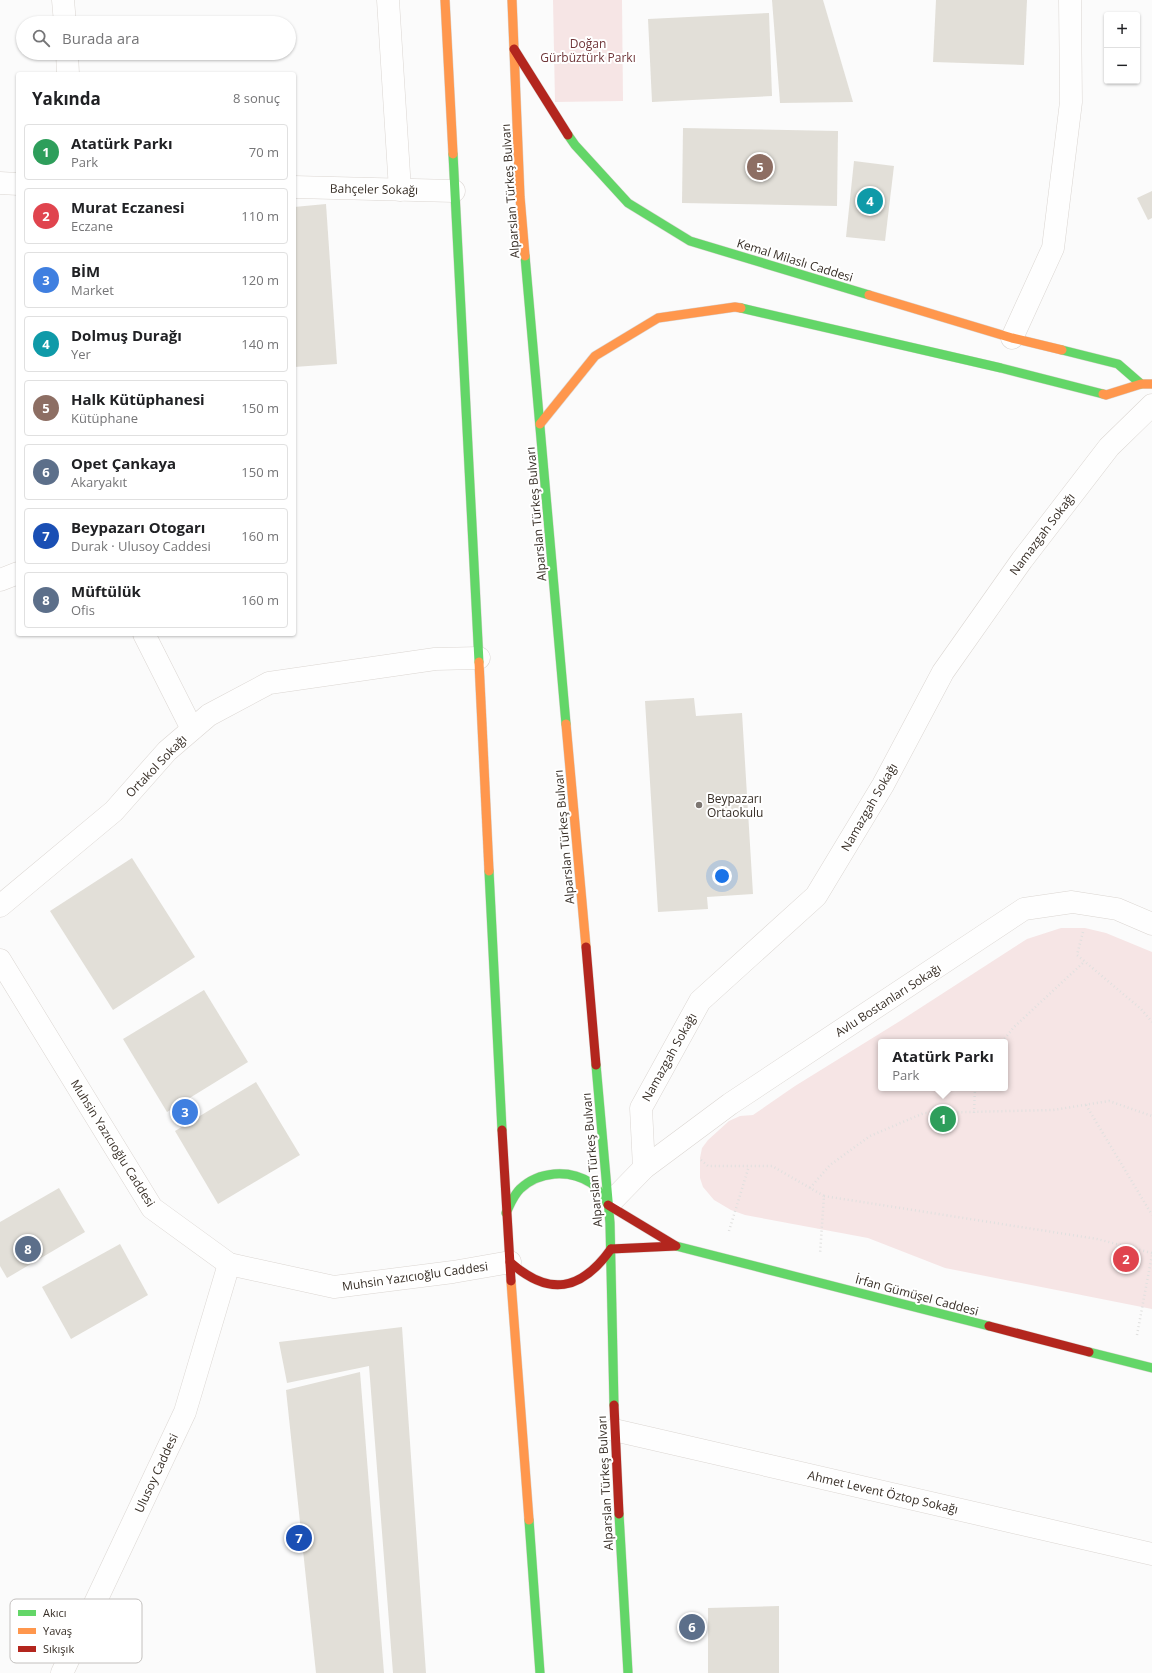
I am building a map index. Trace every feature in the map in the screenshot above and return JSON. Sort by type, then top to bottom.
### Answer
[{"type":"main road","points":[[445,0],[506,1213],[540,1673]]},
{"type":"main road","name":"Alparslan Türkeş Bulvarı","points":[[512,0],[520,197],[611,1248],[614,1430],[628,1673]]},
{"type":"main road","name":"Kemal Milaslı Caddesi","points":[[514,49],[575,145],[628,203],[690,241],[1012,338],[1118,364],[1141,384]]},
{"type":"main road","points":[[540,424],[595,356],[658,318],[735,307],[1002,368],[1106,395],[1141,384],[1152,384]]},
{"type":"main road","points":[[506,1213],[512,1200],[520,1189],[531,1180],[544,1175],[558,1173],[574,1175],[588,1181],[600,1191],[608,1205]]},
{"type":"main road","name":"İrfan Gümüşel Caddesi","points":[[608,1205],[676,1246]]},
{"type":"main road","name":"İrfan Gümüşel Caddesi","points":[[611,1248],[676,1246],[1152,1368]]},
{"type":"main road","points":[[510,1262],[526,1277],[535,1281],[546,1284],[566,1284],[581,1280],[593,1272],[603,1261],[611,1248]]},
{"type":"street","points":[[63,0],[64,16]]},
{"type":"street","points":[[388,0],[400,190]]},
{"type":"street","points":[[1012,338],[1053,248],[1071,102],[1070,0]]},
{"type":"street","points":[[67,60],[68,72]]},
{"type":"street","points":[[0,183],[16,184]]},
{"type":"street","name":"Bahçeler Sokağı","points":[[296,187],[454,191]]},
{"type":"street","name":"Namazgah Sokağı","points":[[644,1168],[641,1108],[700,1001],[816,896],[883,785],[943,672],[1022,560],[1109,447],[1152,405]]},
{"type":"street","points":[[0,580],[16,574]]},
{"type":"street","points":[[145,636],[192,730]]},
{"type":"street","name":"Ortakol Sokağı","points":[[0,906],[114,811],[167,751],[209,715],[269,683],[435,659],[479,658]]},
{"type":"street","name":"Avlu Bostanları Sokağı","points":[[644,1168],[730,1104],[1024,909],[1072,902],[1117,909],[1152,924]]},
{"type":"street","name":"Muhsin Yazıcıoğlu Caddesi","points":[[0,960],[152,1208],[229,1264],[334,1287],[453,1272],[510,1262]]},
{"type":"street","points":[[608,1205],[644,1168]]},
{"type":"street","name":"Ulusoy Caddesi","points":[[97,1599],[185,1412],[229,1264]]},
{"type":"street","name":"Ahmet Levent Öztop Sokağı","points":[[614,1430],[1152,1554]]},
{"type":"street","name":"Ulusoy Caddesi","points":[[62,1673],[67,1663]]},
{"type":"path","points":[[1091,905],[1077,955],[1141,1009],[1152,1022]]},
{"type":"path","points":[[1004,1039],[1014,1027],[1085,961]]},
{"type":"path","points":[[974,1113],[975,1091]]},
{"type":"path","points":[[810,1188],[830,1165],[870,1136],[924,1113],[1053,1110],[1108,1101],[1152,1116]]},
{"type":"path","points":[[1086,1105],[1152,1215]]},
{"type":"path","points":[[679,1142],[708,1166],[772,1166],[824,1196],[1097,1239],[1152,1254],[1132,1363]]},
{"type":"path","points":[[720,1257],[749,1166]]},
{"type":"path","points":[[818,1282],[824,1196]]},
{"type":"green space","name":"Doğan Gürbüztürk Parkı","points":[[553,0],[622,0],[623,101],[555,102]]},
{"type":"green space","points":[[1061,928],[1085,928],[1106,933],[1152,952],[1152,1309],[945,1268],[868,1238],[745,1215],[731,1210],[714,1200],[703,1187],[700,1178],[700,1158],[702,1148],[708,1140],[729,1121],[740,1116],[753,1115],[795,1086],[900,1021],[1027,939]]},
{"type":"building","points":[[772,0],[823,0],[853,102],[780,103]]},
{"type":"building","points":[[936,0],[1027,0],[1024,65],[933,62]]},
{"type":"building","points":[[769,13],[772,96],[652,102],[648,19]]},
{"type":"building","points":[[683,128],[838,131],[837,206],[682,203]]},
{"type":"building","points":[[854,161],[894,166],[885,241],[846,237]]},
{"type":"building","points":[[1152,191],[1152,218],[1148,220],[1137,198]]},
{"type":"building","points":[[326,204],[337,364],[296,367],[296,207]]},
{"type":"building","name":"Beypazarı Ortaokulu","points":[[694,698],[696,716],[742,713],[753,894],[707,897],[708,909],[658,912],[645,701]]},
{"type":"building","points":[[132,858],[195,957],[113,1010],[50,911]]},
{"type":"building","points":[[204,990],[248,1062],[167,1112],[123,1039]]},
{"type":"building","points":[[256,1082],[300,1155],[218,1204],[175,1131]]},
{"type":"building","points":[[59,1188],[85,1232],[7,1278],[0,1266],[0,1222]]},
{"type":"building","points":[[120,1244],[148,1295],[71,1339],[42,1287]]},
{"type":"building","points":[[402,1327],[426,1673],[393,1673],[369,1366],[287,1383],[279,1342]]},
{"type":"building","points":[[360,1372],[384,1673],[316,1673],[286,1390]]},
{"type":"building","points":[[779,1606],[779,1673],[708,1673],[708,1608]]},
{"type":"traffic: fast","points":[[568,135],[575,145],[628,203],[690,241],[869,295]]},
{"type":"traffic: fast","points":[[453,154],[479,662]]},
{"type":"traffic: fast","points":[[525,256],[566,724]]},
{"type":"traffic: fast","points":[[741,308],[1001,368],[1103,394]]},
{"type":"traffic: fast","points":[[1062,350],[1118,364],[1141,384]]},
{"type":"traffic: fast","points":[[489,871],[502,1130]]},
{"type":"traffic: fast","points":[[596,1065],[610,1223],[614,1405]]},
{"type":"traffic: fast","points":[[506,1213],[520,1189],[536,1178],[554,1174],[564,1174],[582,1178],[591,1183],[599,1190],[608,1205]]},
{"type":"traffic: fast","points":[[676,1246],[989,1326]]},
{"type":"traffic: fast","points":[[1089,1352],[1152,1368]]},
{"type":"traffic: fast","points":[[619,1514],[628,1673]]},
{"type":"traffic: fast","points":[[529,1520],[540,1673]]},
{"type":"traffic: slow","points":[[445,0],[453,154]]},
{"type":"traffic: slow","points":[[512,0],[520,197],[525,256]]},
{"type":"traffic: slow","points":[[869,295],[1012,338],[1062,350]]},
{"type":"traffic: slow","points":[[540,424],[595,356],[658,318],[735,307],[741,308]]},
{"type":"traffic: slow","points":[[1103,394],[1106,395],[1141,384],[1152,384]]},
{"type":"traffic: slow","points":[[479,662],[489,871]]},
{"type":"traffic: slow","points":[[566,724],[586,947]]},
{"type":"traffic: slow","points":[[511,1281],[529,1520]]},
{"type":"traffic: jam","points":[[514,49],[568,135]]},
{"type":"traffic: jam","points":[[586,947],[596,1065]]},
{"type":"traffic: jam","points":[[502,1130],[511,1281]]},
{"type":"traffic: jam","points":[[608,1205],[676,1246],[611,1249]]},
{"type":"traffic: jam","points":[[510,1262],[524,1273],[538,1281],[551,1284],[564,1284],[576,1281],[588,1274],[600,1263],[611,1249]]},
{"type":"traffic: jam","points":[[989,1326],[1089,1352]]},
{"type":"traffic: jam","points":[[614,1405],[619,1514]]},
{"type":"place","name":"Halk Kütüphanesi","points":[[760,167]]},
{"type":"place","name":"Dolmuş Durağı","points":[[870,201]]},
{"type":"place","name":"Beypazarı Ortaokulu","points":[[699,805]]},
{"type":"place","name":"BİM","points":[[185,1112]]},
{"type":"place","name":"Atatürk Parkı","points":[[943,1119]]},
{"type":"place","name":"Müftülük","points":[[28,1249]]},
{"type":"place","name":"Murat Eczanesi","points":[[1126,1259]]},
{"type":"place","name":"Beypazarı Otogarı","points":[[299,1538]]},
{"type":"place","name":"Opet Çankaya","points":[[692,1627]]}]
